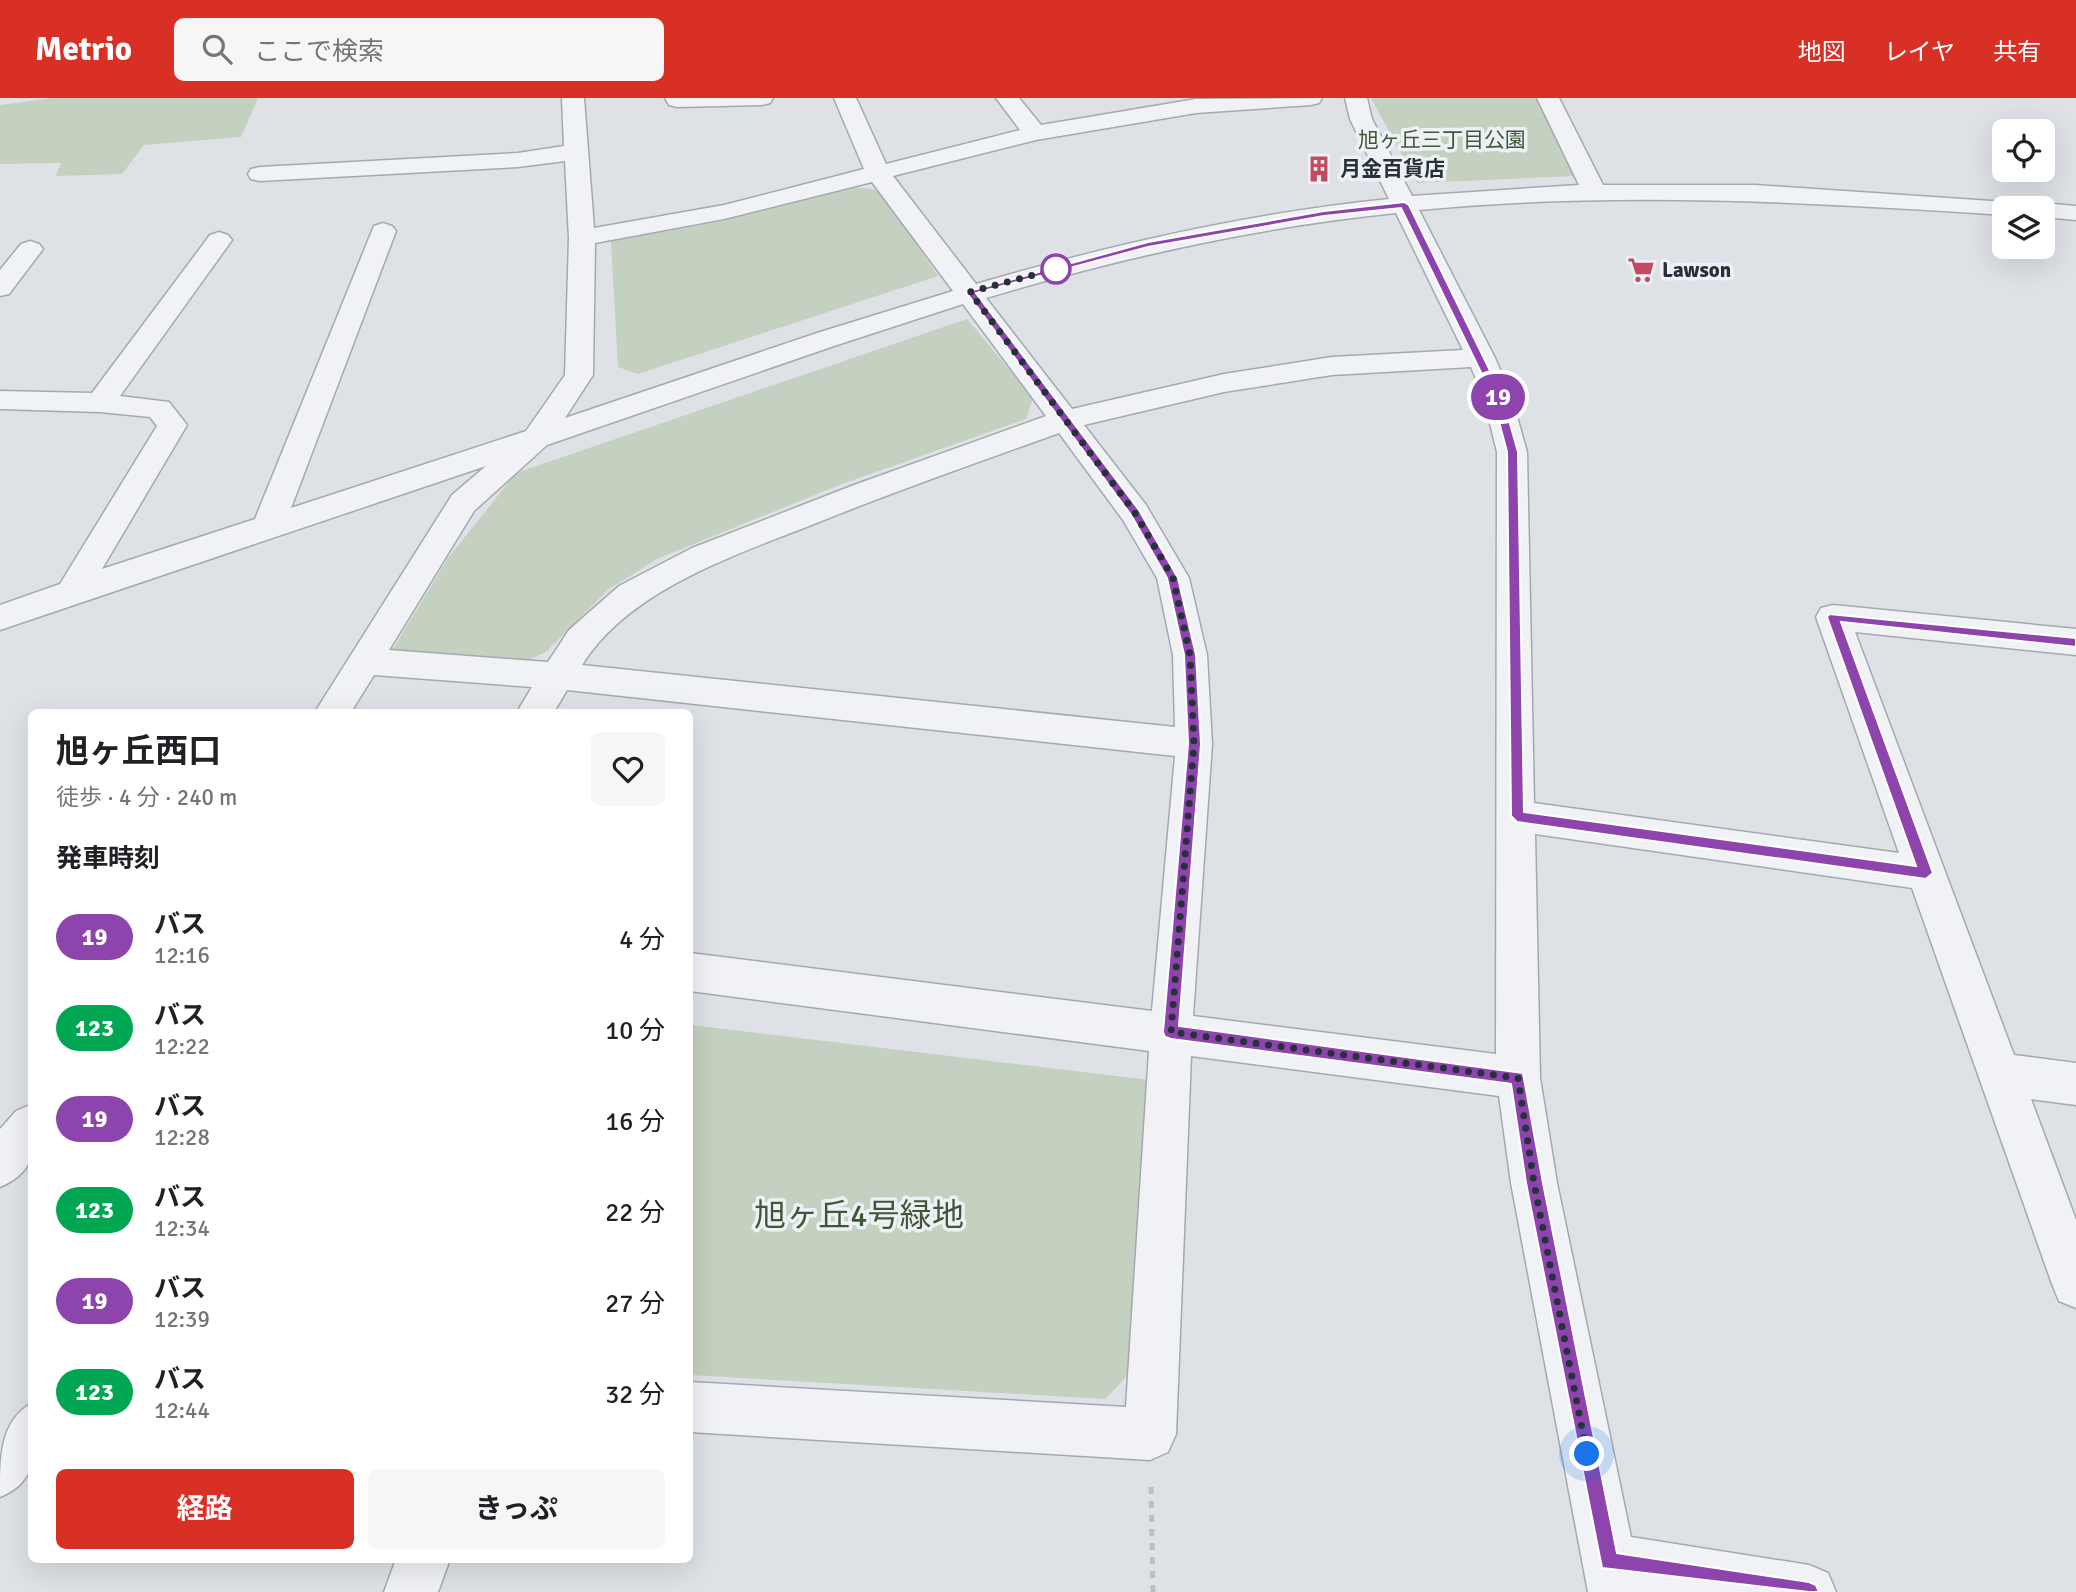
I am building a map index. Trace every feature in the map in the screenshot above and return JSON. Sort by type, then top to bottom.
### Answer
[{"type":"street","points":[[335,709],[463,503],[536,439],[579,375],[582,238],[573,98]]},
{"type":"street","points":[[676,98],[762,98]]},
{"type":"street","points":[[693,1407],[1150,1434],[1171,1032],[1194,744],[1190,655],[1173,578],[1135,513],[878,173],[845,98]]},
{"type":"street","points":[[1006,98],[1035,133]]},
{"type":"street","points":[[582,238],[724,212],[1035,133],[1194,102],[1311,98]]},
{"type":"street","points":[[1356,98],[1361,119],[1481,358],[1497,395],[1512,452],[1518,1078],[1534,1183],[1612,1576],[1809,1592]]},
{"type":"street","points":[[1548,98],[1595,194]]},
{"type":"street","points":[[260,174],[519,160],[576,152]]},
{"type":"street","points":[[0,618],[970,292],[1148,245],[1324,214],[1404,205],[1595,194],[1704,191],[1813,194],[1992,207]]},
{"type":"street","points":[[2055,211],[2076,212]]},
{"type":"street","points":[[268,527],[383,231]]},
{"type":"street","points":[[100,403],[219,240]]},
{"type":"street","points":[[0,288],[30,249]]},
{"type":"street","points":[[537,709],[581,639],[631,595],[702,556],[865,492],[1065,420],[1224,383],[1332,366],[1481,358]]},
{"type":"street","points":[[0,400],[100,403],[159,409],[172,425],[72,592]]},
{"type":"street","points":[[2076,642],[1833,617],[1999,1074],[2060,1200],[2076,1284]]},
{"type":"street","points":[[365,661],[557,676],[1194,744]]},
{"type":"street","points":[[1517,816],[1926,873]]},
{"type":"street","points":[[693,972],[1518,1078]]},
{"type":"street","points":[[1999,1074],[2076,1084]]},
{"type":"street","points":[[0,1164],[28,1131]]},
{"type":"street","points":[[0,1471],[28,1433]]},
{"type":"street","points":[[411,1592],[422,1563]]},
{"type":"path","points":[[1150,1434],[1153,1592]]},
{"type":"green space","points":[[54,98],[258,98],[241,137],[144,145],[122,174],[56,176],[61,163],[0,164],[0,105]]},
{"type":"green space","name":"旭ヶ丘三丁目公園","points":[[1371,98],[1537,98],[1574,176],[1417,183]]},
{"type":"green space","points":[[853,187],[880,190],[938,276],[638,374],[618,367],[611,241],[718,222]]},
{"type":"green space","points":[[967,319],[1033,398],[1026,419],[842,484],[657,559],[609,589],[547,651],[523,663],[391,652],[448,558],[516,473]]},
{"type":"green space","name":"旭ヶ丘4号緑地","points":[[693,1025],[1150,1080],[1132,1371],[1105,1399],[693,1375]]},
{"type":"bus line","name":"19","points":[[1809,1592],[1609,1561],[1534,1183],[1518,1078],[1171,1032],[1194,744],[1190,655],[1173,578],[1135,513],[970,292],[1148,245],[1324,214],[1404,205],[1481,358],[1497,395],[1512,452],[1517,816],[1926,873],[1833,617],[2076,642]]},
{"type":"place","name":"月金百貨店","points":[[1319,169]]},
{"type":"place","name":"Lawson","points":[[1641,270]]},
{"type":"route","points":[[1056,269],[970,292],[1135,513],[1173,578],[1190,655],[1194,744],[1171,1032],[1518,1078],[1534,1183],[1587,1454]]}]
